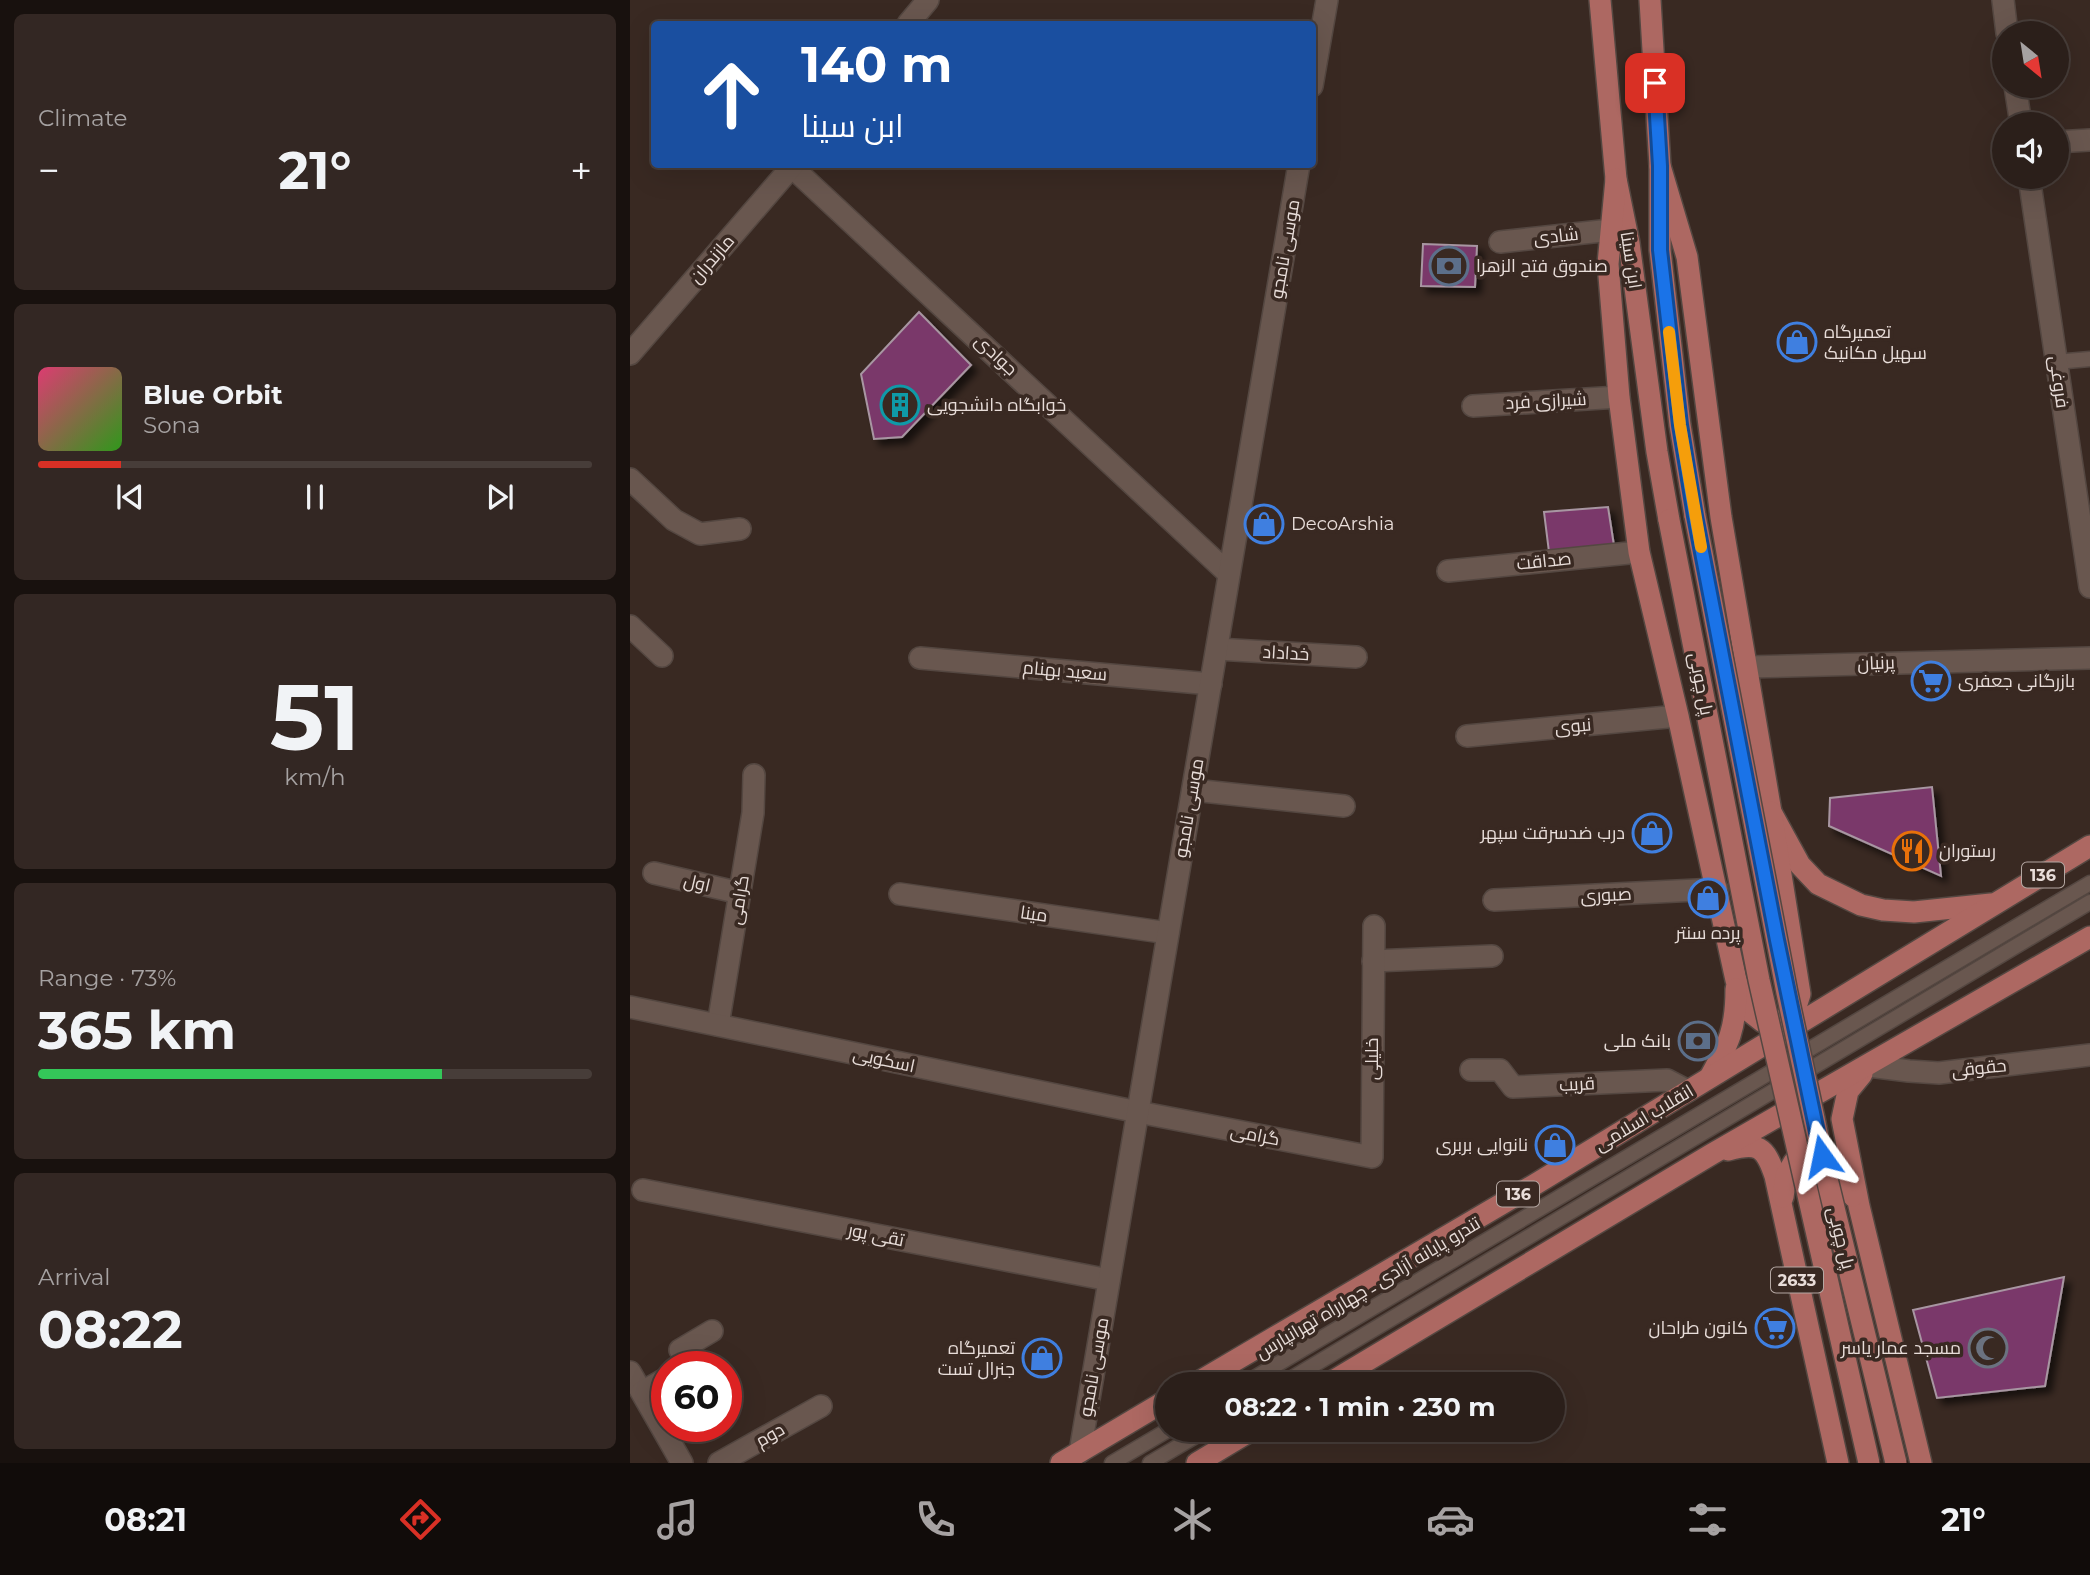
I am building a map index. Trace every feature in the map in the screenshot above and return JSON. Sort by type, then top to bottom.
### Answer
[{"type":"main road","name":"ابن سینا","points":[[1600,0],[1616,179],[1629,243],[1657,452],[1669,520]]},
{"type":"main road","name":"ابن سینا","points":[[1650,0],[1660,166],[1660,250],[1680,425],[1695,516]]},
{"type":"main road","points":[[1616,179],[1608,264],[1619,397],[1639,552],[1736,980],[1749,1011],[1763,1023],[1778,1023],[1794,1013],[1800,995],[1772,811],[1721,517],[1687,257],[1660,166]]},
{"type":"main road","name":"پل چوبی","points":[[1695,516],[1790,1007],[1828,1183],[1896,1463]]},
{"type":"main road","name":"پل چوبی","points":[[1669,520],[1759,980],[1869,1463]]},
{"type":"main road","points":[[1772,811],[1800,866],[1818,884],[1861,905],[1914,912],[1996,904]]},
{"type":"main road","name":"انقلاب اسلامی","points":[[1215,1372],[1708,1079],[2090,846]]},
{"type":"main road","points":[[1348,1372],[1712,1154],[2090,937]]},
{"type":"main road","points":[[1708,1079],[1729,1044],[1736,1018],[1736,980]]},
{"type":"main road","points":[[1869,1066],[1848,1091],[1842,1119],[1859,1206],[1921,1463]]},
{"type":"main road","name":"2633","points":[[1712,1154],[1749,1145],[1759,1147],[1770,1160],[1838,1463]]},
{"type":"main road","points":[[1785,1226],[1783,1198],[1786,1175],[1794,1162],[1817,1157],[1833,1167],[1859,1206]]},
{"type":"main road","points":[[1071,1458],[1155,1408]]},
{"type":"main road","points":[[1197,1463],[1232,1442]]},
{"type":"street","points":[[910,21],[928,0]]},
{"type":"street","points":[[1316,63],[1327,0]]},
{"type":"street","points":[[2003,0],[2006,21]]},
{"type":"street","points":[[2069,141],[2090,140]]},
{"type":"street","name":"مازندران","points":[[630,354],[791,168]]},
{"type":"street","name":"جوادی","points":[[795,168],[1229,574]]},
{"type":"street","name":"موسی نامجو","points":[[1071,1458],[1109,1280],[1298,168]]},
{"type":"street","name":"فروغی","points":[[2031,189],[2090,587]]},
{"type":"street","name":"شادی","points":[[1500,242],[1611,230]]},
{"type":"street","name":"شیرازی فرد","points":[[1473,406],[1619,397]]},
{"type":"street","points":[[630,478],[674,520],[700,534],[740,528]]},
{"type":"street","name":"صداقت","points":[[1448,571],[1639,552]]},
{"type":"street","points":[[630,626],[662,656]]},
{"type":"street","name":"خداداد","points":[[1217,649],[1356,657]]},
{"type":"street","name":"سعید بهنام","points":[[920,658],[1211,684]]},
{"type":"street","name":"پرنیان","points":[[1747,667],[2090,658]]},
{"type":"street","name":"نبوی","points":[[1467,736],[1678,716]]},
{"type":"street","name":"گرامی","points":[[718,1025],[753,813],[754,775]]},
{"type":"street","points":[[1193,790],[1344,806]]},
{"type":"street","name":"اول","points":[[654,873],[740,893]]},
{"type":"street","name":"صبوری","points":[[1494,900],[1717,889]]},
{"type":"street","name":"مینا","points":[[900,894],[1168,933]]},
{"type":"street","name":"خلیلی","points":[[1372,1157],[1374,926]]},
{"type":"street","points":[[1373,961],[1492,956]]},
{"type":"street","name":"اسکویی","points":[[630,1007],[1138,1112]]},
{"type":"street","name":"حقوقی","points":[[1869,1066],[1939,1073],[2090,1055]]},
{"type":"street","name":"قریب","points":[[1471,1070],[1500,1070],[1513,1087],[1667,1080],[1688,1091]]},
{"type":"street","name":"گرامی","points":[[1138,1112],[1372,1157]]},
{"type":"street","name":"تقی پور","points":[[643,1190],[1109,1280]]},
{"type":"street","points":[[681,1351],[712,1332]]},
{"type":"street","points":[[634,1383],[682,1463]]},
{"type":"street","name":"دوم","points":[[719,1463],[821,1406]]},
{"type":"lane","points":[[2056,362],[2090,359]]},
{"type":"lane","name":"تندرو پایانه آزادی ـ چهارراه تهرانپارس","points":[[1264,1372],[2090,883]]},
{"type":"lane","points":[[1302,1372],[2090,902]]},
{"type":"lane","points":[[1112,1463],[1155,1438]]},
{"type":"lane","points":[[1150,1463],[1186,1442]]},
{"type":"building","name":"صندوق فتح الزهرا","points":[[1423,244],[1477,246],[1475,287],[1421,286]]},
{"type":"building","name":"خوابگاه دانشجویی","points":[[919,312],[971,365],[902,437],[874,439],[861,374]]},
{"type":"building","points":[[1608,507],[1615,552],[1550,560],[1544,512]]},
{"type":"building","name":"رستوران","points":[[1932,787],[1941,876],[1829,826],[1830,798]]},
{"type":"building","name":"مسجد عمار یاسر","points":[[2064,1277],[2045,1386],[1937,1398],[1913,1310]]},
{"type":"slow traffic","points":[[1669,332],[1680,425],[1701,547]]},
{"type":"place","name":"صندوق فتح الزهرا","points":[[1449,266]]},
{"type":"place","name":"تعمیرگاه سهیل مکانیک","points":[[1797,342]]},
{"type":"place","name":"خوابگاه دانشجویی","points":[[900,405]]},
{"type":"place","name":"DecoArshia","points":[[1264,524]]},
{"type":"place","name":"بازرگانی جعفری","points":[[1931,681]]},
{"type":"place","name":"درب ضدسرقت سپهر","points":[[1652,833]]},
{"type":"place","name":"رستوران","points":[[1912,851]]},
{"type":"place","name":"پرده سنتر","points":[[1708,898]]},
{"type":"place","name":"بانک ملی","points":[[1698,1041]]},
{"type":"place","name":"نانوایی بربری","points":[[1555,1145]]},
{"type":"place","name":"کانون طراحان","points":[[1775,1328]]},
{"type":"place","name":"مسجد عمار یاسر","points":[[1988,1348]]},
{"type":"place","name":"تعمیرگاه جنرال تست","points":[[1042,1358]]},
{"type":"route","points":[[1655,83],[1660,166],[1660,250],[1680,425],[1695,516],[1787,993],[1822,1156]]}]
